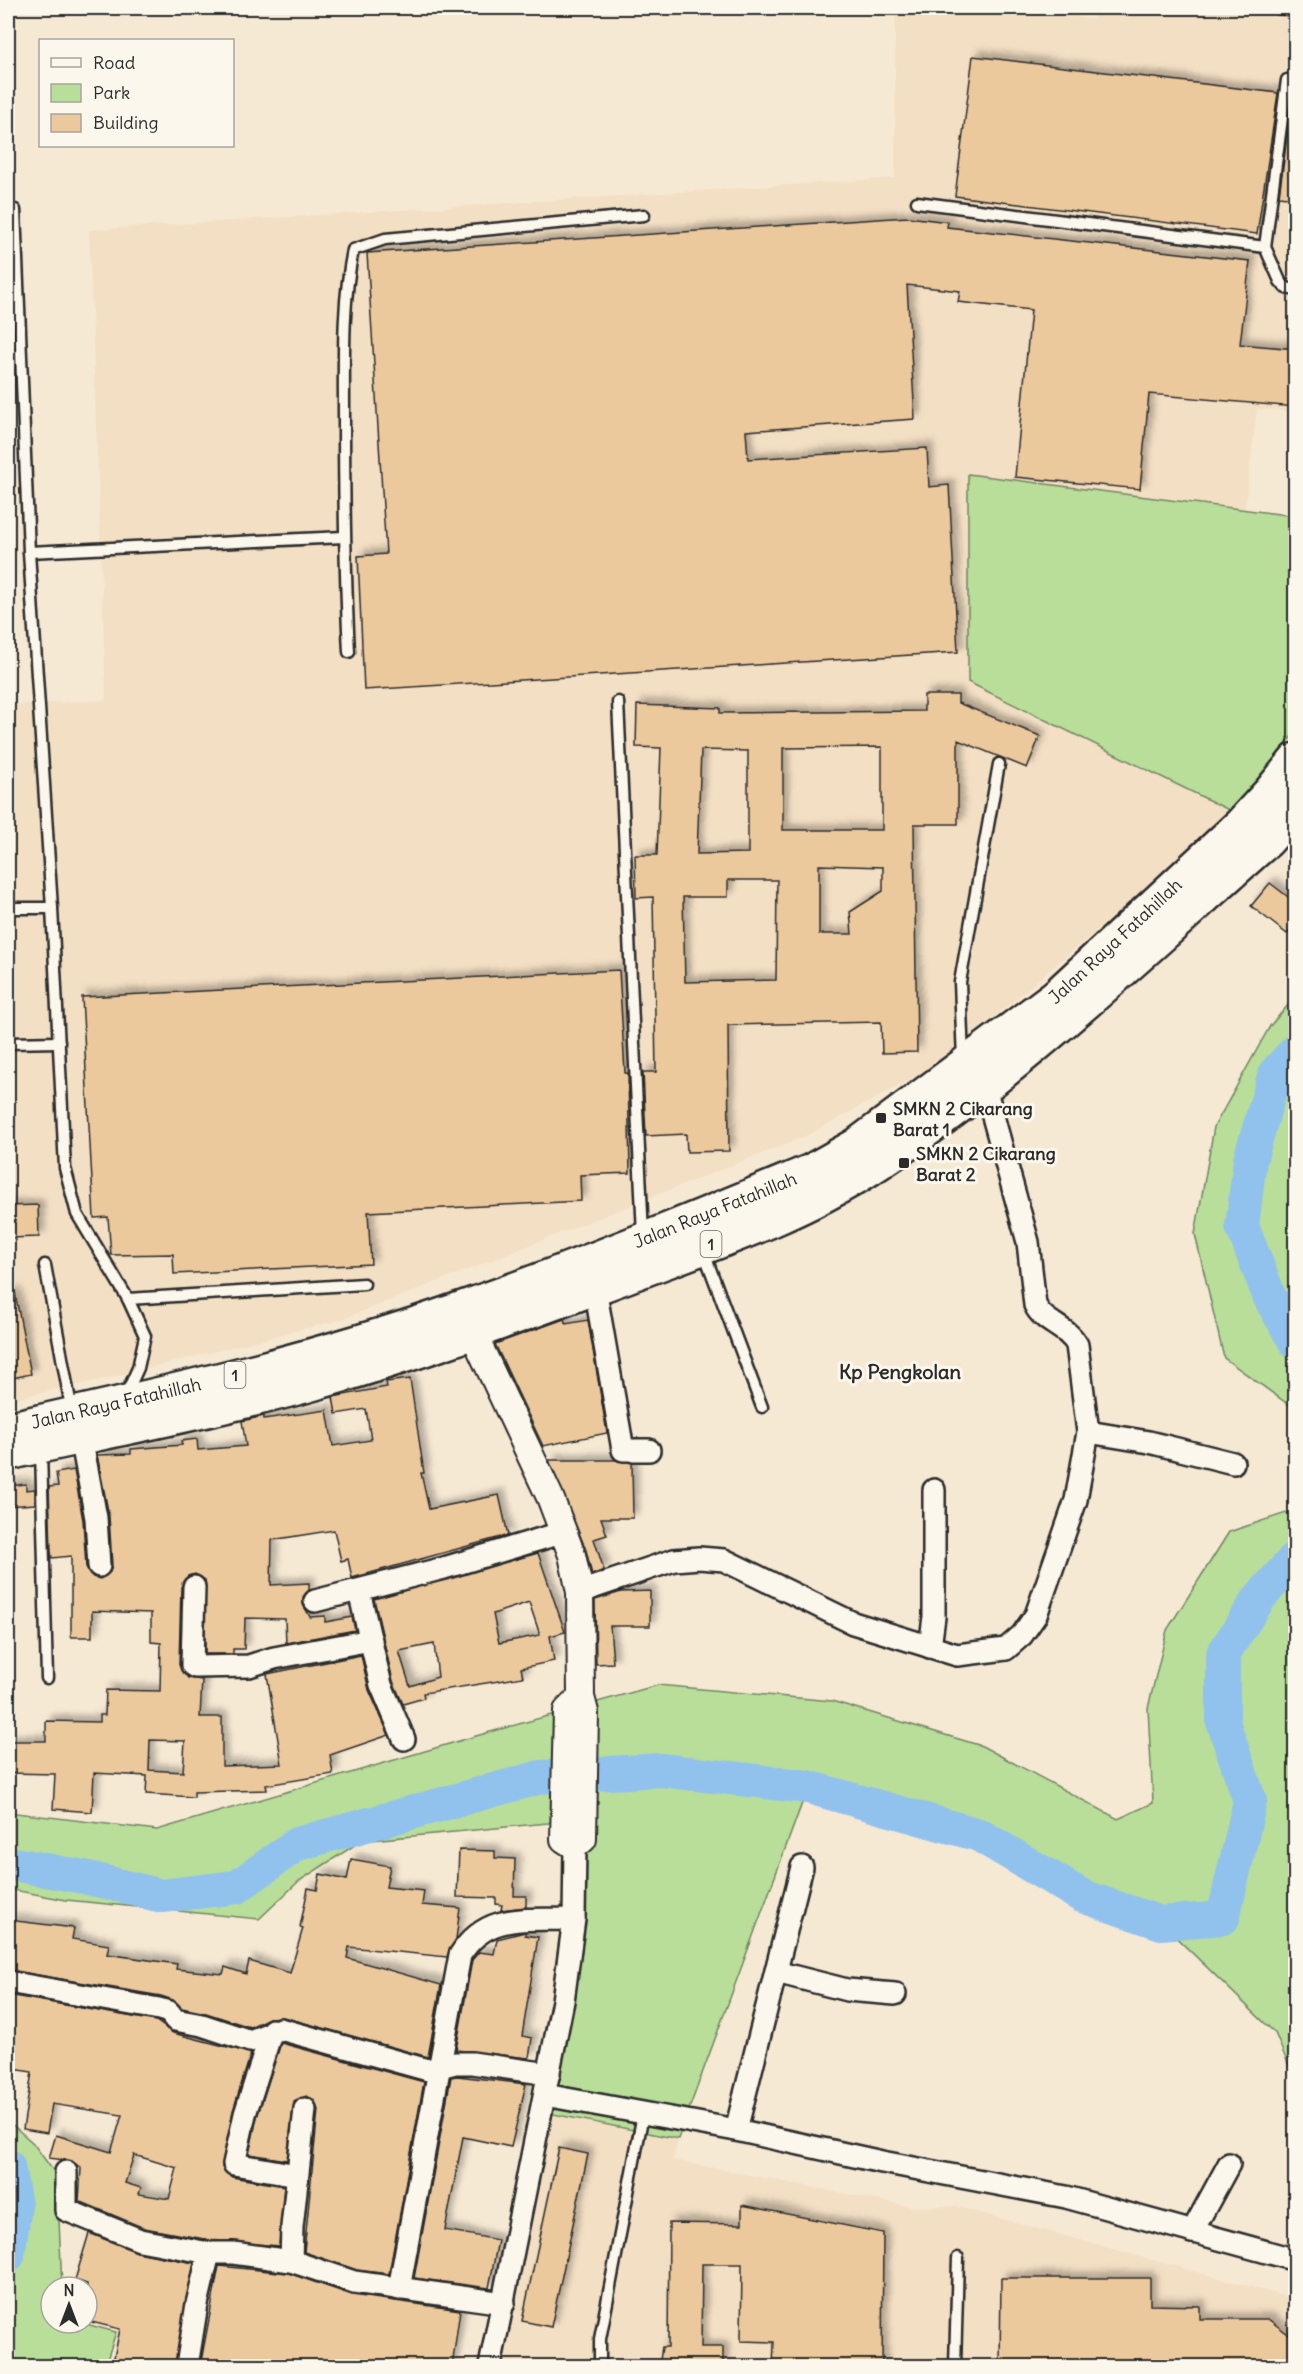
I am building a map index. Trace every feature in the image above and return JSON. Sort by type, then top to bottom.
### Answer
[{"type":"highway","name":"Jalan Raya Fatahillah","points":[[8,1429],[77,1426],[308,1385],[474,1333],[702,1248],[816,1199],[848,1181],[918,1134],[973,1076],[1056,996],[1240,825],[1296,760]]},
{"type":"highway","name":"Jalan Raya Fatahillah","points":[[8,1453],[41,1446],[122,1403],[297,1360],[460,1309],[811,1171],[1062,1022],[1240,865],[1296,808]]},
{"type":"street","points":[[580,1592],[674,1560],[699,1558],[724,1560],[853,1623],[957,1655],[1006,1649],[1022,1635],[1036,1615],[1076,1500],[1088,1432],[1077,1345],[1072,1336],[1039,1313],[1035,1305],[1028,1242],[973,1076]]},
{"type":"street","points":[[595,1288],[623,1450],[649,1450]]},
{"type":"street","points":[[474,1333],[564,1532],[580,1592],[574,1919],[549,2074],[490,2367]]},
{"type":"street","points":[[77,1426],[96,1518],[99,1566]]},
{"type":"street","points":[[1088,1432],[1149,1442],[1233,1463]]},
{"type":"street","points":[[930,1647],[934,1617],[934,1490]]},
{"type":"street","points":[[315,1601],[359,1591],[564,1532]]},
{"type":"street","points":[[194,1587],[192,1665],[195,1667],[249,1666],[274,1658],[371,1640]]},
{"type":"street","points":[[359,1591],[381,1685],[404,1739]]},
{"type":"street","points":[[736,2130],[802,1867]]},
{"type":"street","points":[[399,2289],[442,2068],[460,1956],[470,1939],[479,1931],[504,1922],[574,1919]]},
{"type":"street","points":[[776,1972],[847,1990],[895,1994]]},
{"type":"street","points":[[8,1982],[159,2009],[169,2012],[175,2020],[202,2025],[250,2041],[258,2040],[272,2030],[280,2030],[428,2070],[455,2063],[472,2063],[549,2074]]},
{"type":"street","points":[[272,2030],[244,2114],[234,2164],[297,2175]]},
{"type":"street","points":[[545,2095],[736,2130],[882,2162],[1066,2197],[1296,2260]]},
{"type":"street","points":[[291,2260],[297,2175],[305,2109]]},
{"type":"street","points":[[1192,2232],[1229,2164]]},
{"type":"street","points":[[66,2172],[64,2205],[68,2212],[140,2240],[209,2253],[291,2260],[333,2277],[399,2289],[504,2303]]},
{"type":"street","points":[[187,2367],[197,2304],[209,2253]]},
{"type":"lane","points":[[1278,8],[1296,10]]},
{"type":"lane","points":[[1287,80],[1264,247],[1280,281],[1286,288],[1296,290]]},
{"type":"lane","points":[[917,202],[1264,247]]},
{"type":"lane","points":[[15,210],[29,552],[52,908],[65,1167],[69,1193],[87,1233],[128,1299],[145,1336],[138,1368],[122,1403]]},
{"type":"lane","points":[[349,651],[344,537],[344,333],[346,283],[353,250],[385,239],[644,215]]},
{"type":"lane","points":[[29,552],[344,537]]},
{"type":"lane","points":[[618,702],[643,1238]]},
{"type":"lane","points":[[973,1076],[960,982],[999,764]]},
{"type":"lane","points":[[8,908],[52,908]]},
{"type":"lane","points":[[8,1043],[59,1042]]},
{"type":"lane","points":[[702,1248],[762,1407]]},
{"type":"lane","points":[[45,1264],[77,1426]]},
{"type":"lane","points":[[128,1299],[364,1284]]},
{"type":"lane","points":[[41,1446],[47,1678]]},
{"type":"lane","points":[[600,2367],[600,2339],[643,2114]]},
{"type":"lane","points":[[955,2367],[958,2258]]},
{"type":"shaded area","points":[[895,8],[1011,8],[1093,19],[1095,8],[1295,8],[1295,412],[1257,409],[1245,509],[969,474],[1235,813],[939,1064],[804,1137],[343,1319],[106,1379],[8,1400],[8,705],[106,700],[89,230],[895,178]]},
{"type":"shaded area","points":[[553,2114],[678,2139],[673,2160],[914,2207],[956,2206],[1295,2299],[1295,2366],[502,2366]]},
{"type":"green space","points":[[968,474],[1295,516],[1295,732],[1235,813],[968,682]]},
{"type":"green space","points":[[1295,997],[1295,1419],[1289,1405],[1224,1358],[1195,1234],[1214,1127],[1270,1026]]},
{"type":"green space","points":[[1295,1510],[1295,2080],[1275,2033],[1161,1923],[1079,1894],[979,1835],[808,1787],[678,2139],[553,2114],[578,1945],[579,1820],[361,1841],[299,1881],[259,1919],[66,1900],[8,1889],[8,1812],[157,1830],[658,1685],[832,1701],[982,1746],[1118,1819],[1153,1803],[1148,1708],[1167,1630],[1229,1532]]},
{"type":"green space","points":[[8,2121],[33,2143],[57,2176],[61,2275],[39,2275],[39,2335],[99,2335],[99,2328],[116,2332],[105,2366],[8,2366]]},
{"type":"building","points":[[973,56],[1278,93],[1257,234],[955,196]]},
{"type":"building","points":[[1293,95],[1296,96],[1296,198],[1279,196]]},
{"type":"building","points":[[908,217],[948,222],[947,227],[1250,261],[1240,344],[1296,349],[1296,407],[1149,394],[1140,489],[1015,477],[1031,310],[958,302],[960,291],[907,285],[915,419],[746,431],[748,459],[927,448],[929,487],[949,485],[958,652],[364,690],[358,556],[386,554],[367,253]]},
{"type":"building","points":[[924,695],[958,695],[958,703],[1040,736],[1027,768],[958,740],[958,824],[914,824],[917,1052],[882,1053],[881,1022],[728,1025],[729,1151],[687,1152],[686,1134],[646,1136],[643,1072],[656,1072],[653,897],[636,898],[635,855],[657,855],[661,748],[636,747],[637,705],[720,708],[720,713],[924,711]],"holes":[[[882,747],[882,830],[783,830],[783,748]],[[701,750],[748,751],[748,853],[697,854]],[[819,865],[883,867],[883,891],[850,912],[852,934],[819,934]],[[728,880],[777,880],[776,980],[685,982],[683,897],[728,897]]]},
{"type":"building","points":[[1270,883],[1296,903],[1296,924],[1287,934],[1251,906]]},
{"type":"building","points":[[619,970],[625,1073],[628,1073],[630,1173],[580,1175],[581,1201],[368,1212],[371,1264],[174,1274],[173,1254],[111,1255],[108,1217],[94,1218],[82,997]]},
{"type":"building","points":[[38,1205],[39,1237],[8,1238],[8,1206]]},
{"type":"building","points":[[15,1293],[31,1374],[8,1379],[8,1294]]},
{"type":"building","points":[[564,1319],[566,1324],[588,1320],[607,1433],[543,1446],[495,1344]]},
{"type":"building","points":[[410,1379],[424,1473],[421,1473],[429,1509],[499,1495],[508,1535],[352,1578],[348,1559],[341,1561],[334,1530],[272,1540],[271,1585],[309,1583],[309,1590],[303,1597],[303,1604],[310,1617],[325,1616],[325,1622],[352,1617],[355,1630],[286,1643],[285,1619],[245,1618],[244,1649],[233,1649],[233,1654],[205,1654],[205,1580],[195,1574],[188,1576],[181,1587],[179,1665],[188,1678],[202,1680],[200,1717],[222,1717],[222,1766],[282,1764],[267,1674],[361,1655],[369,1690],[389,1735],[330,1755],[333,1774],[266,1785],[267,1790],[194,1792],[194,1797],[146,1794],[147,1776],[94,1773],[92,1812],[53,1809],[55,1774],[8,1773],[8,1741],[46,1741],[46,1721],[100,1722],[100,1715],[105,1715],[106,1690],[160,1691],[161,1643],[151,1642],[151,1613],[92,1611],[92,1637],[71,1637],[71,1556],[52,1558],[51,1551],[49,1487],[58,1486],[56,1473],[74,1470],[83,1520],[86,1567],[93,1577],[100,1579],[110,1572],[112,1565],[109,1516],[97,1455],[131,1454],[131,1449],[182,1445],[181,1441],[197,1439],[198,1450],[246,1446],[242,1421],[264,1416],[264,1419],[327,1410],[333,1446],[371,1440],[366,1409],[336,1414],[333,1397],[387,1387],[386,1382]],"holes":[[[150,1740],[185,1741],[183,1772],[149,1770]]]},
{"type":"building","points":[[549,1460],[615,1460],[632,1463],[633,1518],[601,1518],[607,1535],[594,1539],[604,1570],[592,1575],[586,1550]]},
{"type":"building","points":[[26,1484],[26,1490],[35,1489],[35,1504],[8,1506],[8,1486]]},
{"type":"building","points":[[538,1553],[565,1632],[550,1636],[554,1661],[521,1668],[523,1677],[423,1693],[424,1698],[403,1704],[393,1681],[374,1599]],"holes":[[[529,1602],[540,1635],[499,1643],[493,1614]],[[434,1644],[438,1677],[410,1686],[399,1651]]]},
{"type":"building","points":[[650,1591],[650,1626],[610,1626],[613,1663],[596,1664],[595,1600],[621,1592]]},
{"type":"building","points":[[459,1850],[495,1851],[495,1858],[515,1859],[514,1896],[526,1896],[526,1907],[501,1910],[502,1905],[496,1904],[496,1898],[457,1897]]},
{"type":"building","points":[[351,1859],[390,1866],[386,1887],[424,1891],[422,1905],[460,1908],[456,1939],[447,1957],[349,1947],[347,1958],[441,1985],[428,2057],[283,2017],[269,2018],[250,2027],[182,2008],[173,2000],[161,1996],[8,1970],[8,1920],[74,1928],[72,1939],[109,1945],[107,1954],[177,1964],[176,1969],[223,1974],[225,1967],[246,1974],[249,1961],[290,1973],[303,1928],[300,1927],[308,1888],[317,1890],[320,1874],[347,1880]]},
{"type":"building","points":[[525,1932],[525,1935],[538,1937],[522,2036],[532,2038],[529,2058],[456,2050],[472,1960],[479,1952],[494,1954],[497,1939]]},
{"type":"building","points":[[8,1995],[156,2021],[173,2033],[251,2053],[233,2111],[222,2167],[232,2177],[284,2186],[279,2246],[210,2240],[144,2228],[79,2201],[81,2168],[72,2161],[49,2158],[56,2135],[111,2152],[122,2115],[52,2104],[47,2133],[23,2129],[32,2072],[8,2068],[11,2022],[8,2021]],"holes":[[[134,2155],[177,2168],[169,2199],[139,2194],[141,2188],[125,2183]]]},
{"type":"building","points":[[281,2043],[424,2082],[389,2274],[357,2270],[304,2252],[318,2110],[313,2099],[306,2096],[294,2102],[287,2160],[249,2154],[257,2117]]},
{"type":"building","points":[[451,2077],[526,2084],[511,2147],[463,2137],[445,2230],[498,2240],[489,2288],[414,2278]]},
{"type":"building","points":[[559,2148],[588,2154],[551,2327],[522,2321]]},
{"type":"building","points":[[742,2205],[883,2233],[882,2367],[773,2367],[774,2342],[741,2341],[742,2264],[702,2264],[701,2347],[723,2347],[723,2367],[659,2367],[662,2347],[668,2347],[669,2223],[742,2224]]},
{"type":"building","points":[[89,2233],[137,2252],[194,2263],[175,2367],[112,2367],[120,2329],[99,2324],[99,2275],[76,2275]]},
{"type":"building","points":[[219,2266],[288,2273],[352,2295],[460,2310],[452,2367],[200,2367]]},
{"type":"building","points":[[1001,2278],[1150,2278],[1150,2305],[1200,2306],[1200,2319],[1268,2319],[1296,2340],[1296,2367],[1000,2367]]},
{"type":"waterway","points":[[1296,1050],[1275,1073],[1250,1160],[1242,1226],[1270,1298],[1296,1343]]},
{"type":"waterway","points":[[8,1863],[84,1877],[162,1896],[237,1887],[297,1844],[541,1777],[661,1770],[808,1787],[979,1835],[1082,1896],[1161,1923],[1223,1918],[1250,1801],[1223,1722],[1223,1654],[1260,1597],[1296,1557]]},
{"type":"waterway","points":[[8,2166],[15,2205],[8,2256]]},
{"type":"place","name":"SMKN 2 Cikarang Barat 1","points":[[881,1118]]},
{"type":"place","name":"SMKN 2 Cikarang Barat 2","points":[[904,1163]]},
{"type":"district","name":"Kp Pengkolan","points":[[900,1371]]}]
